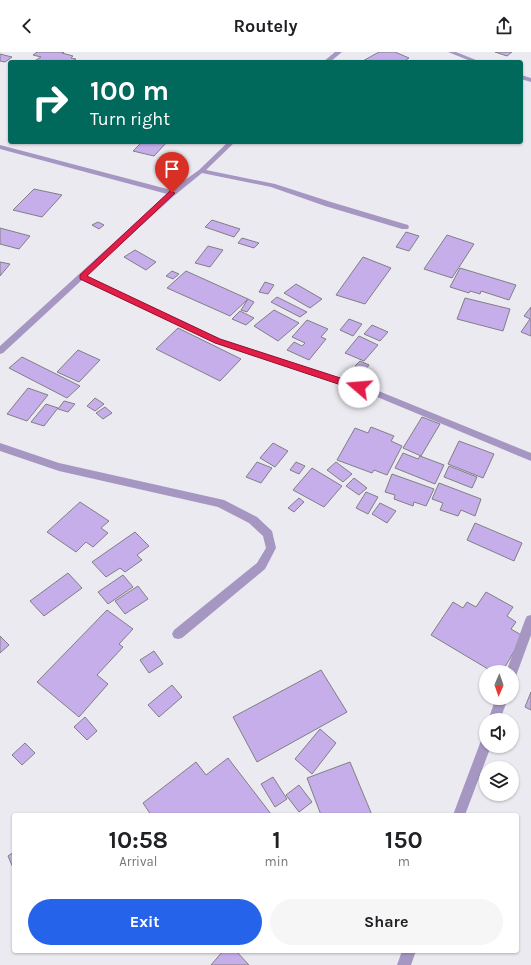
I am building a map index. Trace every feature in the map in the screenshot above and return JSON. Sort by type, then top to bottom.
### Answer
[{"type":"street","points":[[329,60],[339,52]]},
{"type":"street","points":[[451,52],[473,60]]},
{"type":"street","points":[[0,351],[172,193],[201,171],[230,144]]},
{"type":"street","points":[[0,148],[172,193]]},
{"type":"street","points":[[201,171],[273,185],[328,204],[405,227]]},
{"type":"street","points":[[82,277],[218,341],[373,392],[531,458]]},
{"type":"street","points":[[0,447],[58,467],[220,503],[254,520],[268,534],[270,548],[261,566],[178,634]]},
{"type":"street","points":[[515,665],[531,620]]},
{"type":"street","points":[[460,813],[482,753]]},
{"type":"street","points":[[404,965],[408,953]]},
{"type":"building","points":[[37,52],[64,52],[62,53],[73,56],[71,58],[76,59],[36,60],[41,57],[33,55]]},
{"type":"building","points":[[379,52],[395,52],[409,58],[406,60],[365,60]]},
{"type":"building","points":[[495,52],[512,52],[507,56]]},
{"type":"building","points":[[0,54],[12,57],[5,62],[0,61]]},
{"type":"building","points":[[140,144],[165,144],[154,156],[133,151]]},
{"type":"building","points":[[34,189],[62,195],[42,217],[13,210]]},
{"type":"building","points":[[212,220],[240,229],[234,237],[205,227]]},
{"type":"building","points":[[98,222],[104,225],[99,229],[92,225]]},
{"type":"building","points":[[0,228],[30,236],[19,249],[0,244]]},
{"type":"building","points":[[406,232],[419,236],[409,251],[396,247]]},
{"type":"building","points":[[447,235],[474,244],[452,278],[424,269]]},
{"type":"building","points":[[242,238],[259,243],[254,248],[238,243]]},
{"type":"building","points":[[208,246],[223,250],[210,267],[195,263]]},
{"type":"building","points":[[135,250],[156,262],[146,270],[124,257]]},
{"type":"building","points":[[363,257],[391,268],[365,304],[336,295]]},
{"type":"building","points":[[0,262],[10,264],[0,276]]},
{"type":"building","points":[[460,268],[516,285],[509,300],[481,291],[480,294],[470,291],[469,293],[450,287]]},
{"type":"building","points":[[172,271],[179,274],[173,279],[166,276]]},
{"type":"building","points":[[186,271],[248,299],[230,316],[167,288]]},
{"type":"building","points":[[265,282],[274,285],[268,294],[259,292]]},
{"type":"building","points":[[296,284],[322,299],[310,308],[284,293]]},
{"type":"building","points":[[277,297],[307,312],[300,317],[271,302]]},
{"type":"building","points":[[465,298],[510,309],[503,331],[457,319]]},
{"type":"building","points":[[248,299],[254,302],[247,312],[241,310]]},
{"type":"building","points":[[531,307],[531,336],[521,332],[530,319],[524,316]]},
{"type":"building","points":[[274,310],[299,323],[278,341],[254,326]]},
{"type":"building","points":[[240,311],[254,318],[246,325],[232,319]]},
{"type":"building","points":[[349,319],[362,324],[353,336],[340,330]]},
{"type":"building","points":[[307,320],[328,329],[321,337],[326,339],[309,360],[287,350],[294,342],[302,346],[305,343],[292,337]]},
{"type":"building","points":[[372,325],[388,332],[380,341],[364,334]]},
{"type":"building","points":[[178,328],[241,359],[220,381],[156,349]]},
{"type":"building","points":[[359,336],[378,345],[364,361],[345,353]]},
{"type":"building","points":[[78,350],[100,360],[79,382],[57,372]]},
{"type":"building","points":[[22,357],[80,386],[67,398],[9,368]]},
{"type":"building","points":[[360,361],[369,365],[365,370],[355,366]]},
{"type":"building","points":[[28,388],[48,395],[27,421],[7,414]]},
{"type":"building","points":[[95,398],[104,404],[95,411],[87,406]]},
{"type":"building","points":[[64,401],[75,404],[68,412],[58,409]]},
{"type":"building","points":[[46,404],[58,408],[44,426],[31,422]]},
{"type":"building","points":[[105,407],[112,413],[103,419],[96,413]]},
{"type":"building","points":[[422,417],[440,424],[421,456],[403,448]]},
{"type":"building","points":[[371,427],[394,436],[391,441],[402,446],[387,475],[374,470],[372,473],[337,460],[355,428],[368,433]]},
{"type":"building","points":[[459,441],[494,454],[483,478],[448,464]]},
{"type":"building","points":[[273,443],[288,451],[275,467],[260,458]]},
{"type":"building","points":[[403,453],[418,459],[420,456],[444,465],[435,484],[395,468]]},
{"type":"building","points":[[257,462],[272,468],[261,483],[246,477]]},
{"type":"building","points":[[296,462],[305,466],[299,474],[290,470]]},
{"type":"building","points":[[336,462],[352,474],[343,482],[327,470]]},
{"type":"building","points":[[449,466],[477,477],[472,488],[444,477]]},
{"type":"building","points":[[312,468],[342,486],[324,507],[293,490]]},
{"type":"building","points":[[392,474],[434,489],[426,506],[414,502],[413,506],[394,499],[395,495],[385,492]]},
{"type":"building","points":[[354,478],[367,488],[359,495],[346,486]]},
{"type":"building","points":[[439,483],[481,499],[475,516],[461,510],[458,516],[440,510],[443,503],[432,499]]},
{"type":"building","points":[[366,492],[378,497],[368,514],[356,508]]},
{"type":"building","points":[[299,498],[304,502],[294,512],[288,508]]},
{"type":"building","points":[[80,502],[109,521],[101,528],[108,533],[93,547],[86,542],[76,552],[47,532]]},
{"type":"building","points":[[380,503],[396,511],[387,523],[372,514]]},
{"type":"building","points":[[475,523],[522,543],[514,561],[467,540]]},
{"type":"building","points":[[135,532],[149,546],[137,555],[142,560],[125,572],[120,568],[106,577],[92,562]]},
{"type":"building","points":[[68,573],[82,588],[44,616],[30,601]]},
{"type":"building","points":[[123,575],[133,587],[108,604],[98,592]]},
{"type":"building","points":[[138,586],[148,599],[125,614],[115,601]]},
{"type":"building","points":[[486,592],[513,607],[507,616],[516,622],[511,629],[523,636],[506,665],[481,665],[431,635],[453,602],[463,608],[467,602],[476,607]]},
{"type":"building","points":[[107,610],[133,629],[119,644],[123,647],[97,675],[108,684],[79,717],[37,682]]},
{"type":"building","points":[[0,636],[9,645],[0,653]]},
{"type":"building","points":[[154,651],[163,664],[149,673],[140,660]]},
{"type":"building","points":[[321,670],[347,712],[257,762],[233,717]]},
{"type":"building","points":[[172,685],[182,697],[159,717],[148,705]]},
{"type":"building","points":[[531,692],[531,710],[525,707]]},
{"type":"building","points":[[85,717],[97,731],[87,740],[74,727]]},
{"type":"building","points":[[320,729],[336,743],[312,774],[295,759]]},
{"type":"building","points":[[25,743],[35,753],[22,765],[12,755]]},
{"type":"building","points":[[228,758],[270,813],[150,813],[143,803],[196,762],[206,775]]},
{"type":"building","points":[[350,762],[371,813],[320,813],[307,778]]},
{"type":"building","points":[[273,777],[287,799],[275,807],[261,784]]},
{"type":"building","points":[[299,785],[312,802],[299,812],[286,795]]},
{"type":"building","points":[[12,853],[12,865],[8,856]]},
{"type":"building","points":[[221,953],[238,953],[249,965],[211,965]]},
{"type":"route","points":[[172,193],[82,277],[218,341],[359,387]]}]
